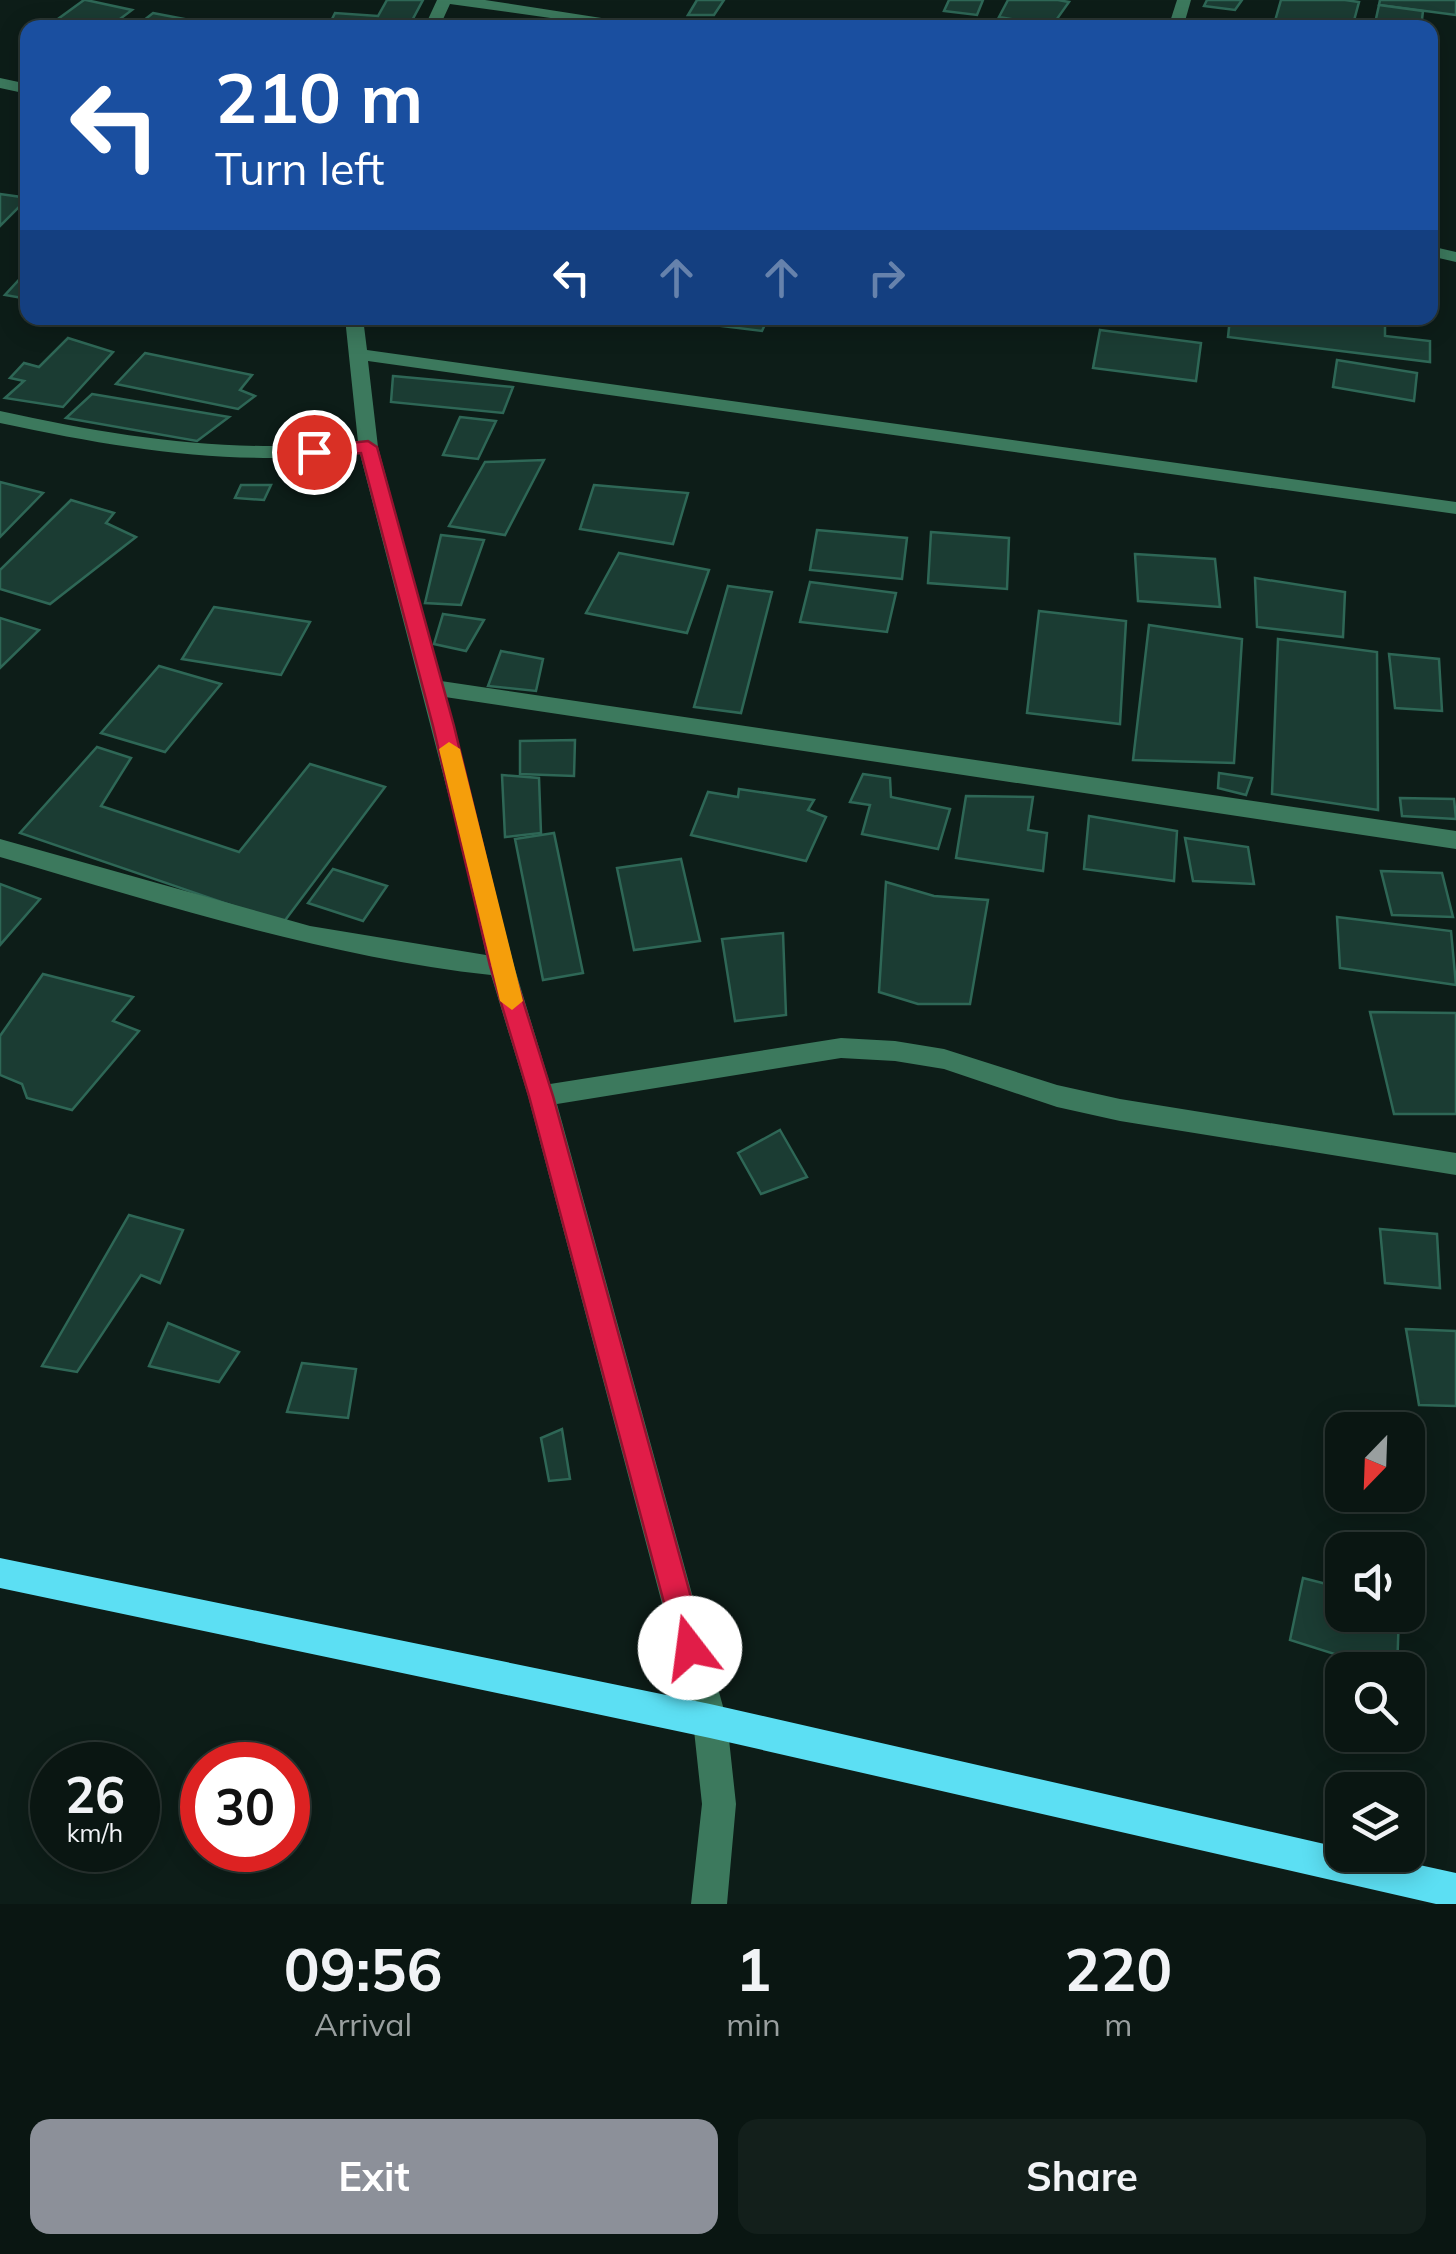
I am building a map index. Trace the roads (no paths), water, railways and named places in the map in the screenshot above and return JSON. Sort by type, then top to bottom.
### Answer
[{"type":"main road","points":[[0,1573],[710,1721],[1456,1891]]},
{"type":"street","points":[[448,0],[599,20]]},
{"type":"street","points":[[355,325],[368,447],[434,688],[501,966],[541,1096],[710,1721],[718,1804],[709,1904]]},
{"type":"street","points":[[358,354],[1456,508]]},
{"type":"street","points":[[0,417],[135,444],[214,453],[288,455],[368,447]]},
{"type":"street","points":[[434,688],[1456,840]]},
{"type":"street","points":[[0,848],[242,920],[430,960],[501,966]]},
{"type":"street","points":[[541,1096],[841,1048],[895,1051],[944,1059],[1058,1096],[1120,1110],[1456,1164]]}]
